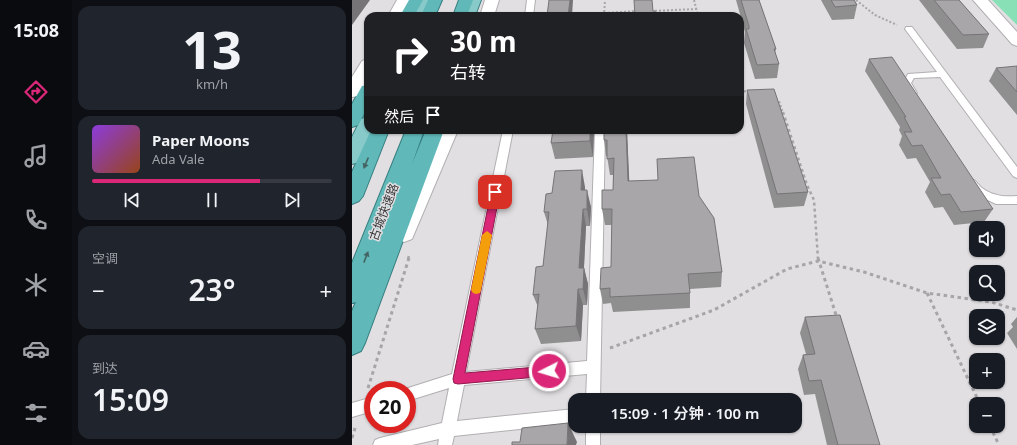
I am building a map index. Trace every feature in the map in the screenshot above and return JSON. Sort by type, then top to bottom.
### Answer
[{"type":"highway","points":[[409,12],[416,0]]},
{"type":"highway","points":[[430,12],[435,0]]},
{"type":"highway","points":[[462,12],[466,0]]},
{"type":"highway","points":[[474,12],[479,0]]},
{"type":"highway","points":[[352,120],[364,98]]},
{"type":"highway","points":[[352,196],[378,134]]},
{"type":"highway","points":[[352,343],[431,134]]},
{"type":"highway","name":"古城快速路","points":[[352,293],[431,134]]},
{"type":"main road","points":[[420,12],[426,0]]},
{"type":"main road","points":[[470,12],[474,0]]},
{"type":"main road","points":[[352,157],[364,132]]},
{"type":"main road","points":[[352,337],[431,134]]},
{"type":"street","points":[[397,12],[404,0]]},
{"type":"street","points":[[488,12],[492,0]]},
{"type":"street","points":[[980,0],[1017,41]]},
{"type":"street","points":[[352,92],[364,71]]},
{"type":"street","points":[[352,352],[431,134]]},
{"type":"lane","points":[[530,12],[532,0]]},
{"type":"lane","points":[[909,29],[1017,174]]},
{"type":"lane","points":[[920,103],[907,83],[912,76],[942,74]]},
{"type":"lane","points":[[445,445],[507,134]]},
{"type":"lane","points":[[593,393],[600,134]]},
{"type":"lane","points":[[968,177],[977,190],[1000,201],[1017,200]]},
{"type":"lane","points":[[416,391],[458,379],[594,367]]},
{"type":"lane","points":[[380,445],[448,430],[568,417]]},
{"type":"lane","points":[[593,433],[593,445]]},
{"type":"path","points":[[604,12],[605,0]]},
{"type":"path","points":[[694,0],[697,12]]},
{"type":"path","points":[[856,0],[859,4],[887,22],[909,29]]},
{"type":"path","points":[[650,11],[697,9]]},
{"type":"path","points":[[624,12],[643,11]]},
{"type":"path","points":[[744,92],[751,91]]},
{"type":"path","points":[[774,98],[779,102],[807,185],[814,200],[818,261],[838,320]]},
{"type":"path","points":[[352,438],[409,255]]},
{"type":"path","points":[[594,353],[714,310],[787,269],[818,261],[864,272],[927,293],[991,302],[1017,310]]},
{"type":"path","points":[[927,293],[977,397]]},
{"type":"path","points":[[993,433],[999,445]]},
{"type":"green space","points":[[992,0],[1017,0],[1017,25]]},
{"type":"building","points":[[549,0],[570,0],[568,12],[548,12]]},
{"type":"building","points":[[634,0],[652,0],[653,11],[655,12],[635,12]]},
{"type":"building","points":[[741,0],[759,0],[776,49],[774,49],[779,64],[757,65],[746,29],[749,29],[749,26]]},
{"type":"building","points":[[831,0],[854,0],[857,5],[835,7]]},
{"type":"building","points":[[934,0],[959,0],[989,34],[963,35]]},
{"type":"building","points":[[892,57],[993,209],[961,212],[950,194],[941,195],[931,178],[941,178],[922,145],[912,146],[904,132],[912,132],[904,117],[906,117],[869,59]]},
{"type":"building","points":[[1017,66],[1017,92],[996,68]]},
{"type":"building","points":[[774,89],[808,192],[777,194],[747,90]]},
{"type":"building","points":[[552,134],[590,134],[590,141],[551,143]]},
{"type":"building","points":[[604,134],[626,134],[628,181],[658,180],[657,159],[694,157],[699,196],[714,218],[722,272],[688,274],[690,293],[610,297],[610,288],[600,289],[601,268],[611,267],[612,209],[602,209],[602,190],[613,190],[614,158],[607,159],[607,140],[604,140]]},
{"type":"building","points":[[582,170],[581,190],[587,190],[587,209],[583,209],[579,268],[584,268],[583,289],[578,289],[576,326],[535,329],[539,294],[533,295],[536,267],[543,266],[549,212],[544,212],[546,194],[552,193],[555,171]]},
{"type":"building","points":[[840,315],[880,445],[838,445],[821,380],[809,381],[803,355],[815,354],[805,317]]},
{"type":"building","points":[[568,423],[567,445],[512,445],[512,442],[520,442],[522,428]]},
{"type":"slow traffic","points":[[476,290],[487,235]]},
{"type":"route","points":[[495,192],[458,379],[549,371]]}]
